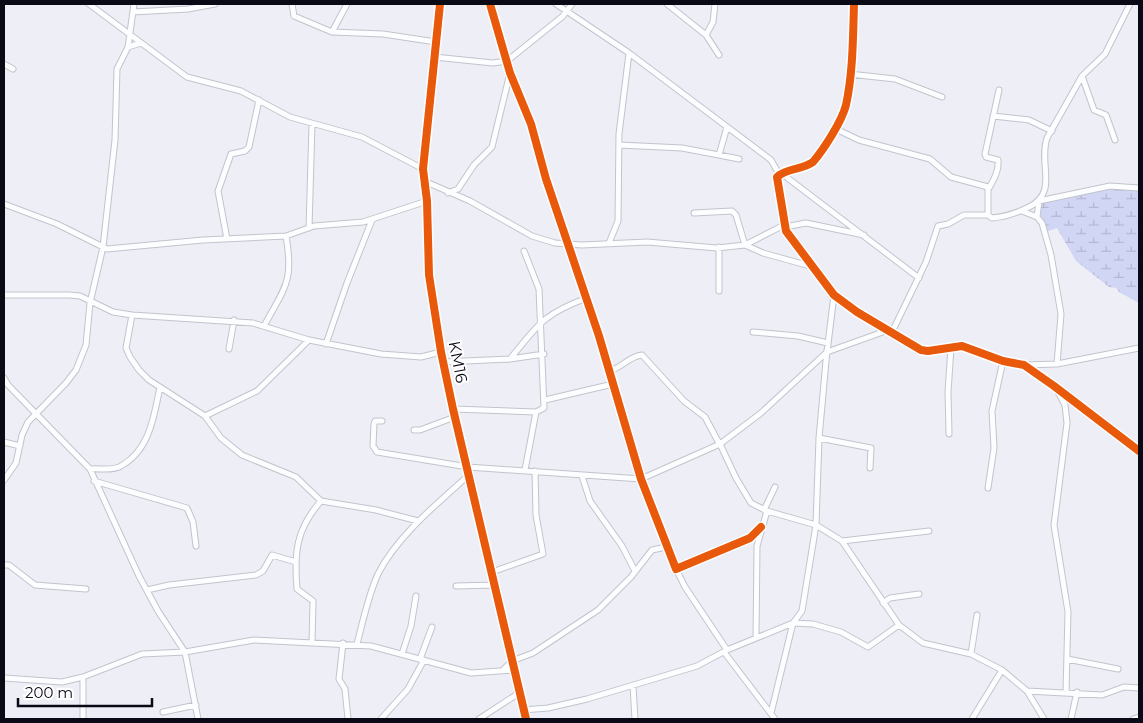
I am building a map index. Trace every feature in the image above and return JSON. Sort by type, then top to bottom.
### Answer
[{"type":"street","points":[[88,4],[187,77],[234,88],[282,114],[362,137],[424,169]]},
{"type":"street","points":[[4,480],[16,463],[25,428],[66,382],[80,362],[86,345],[90,303],[103,247],[115,140],[117,69],[128,47],[128,35],[134,4]]},
{"type":"street","points":[[133,12],[188,9],[214,4]]},
{"type":"street","points":[[292,4],[294,16],[332,32],[383,34],[436,42]]},
{"type":"street","points":[[332,32],[347,4]]},
{"type":"street","name":"KM16","points":[[440,4],[424,169],[429,275],[441,352],[453,408],[526,719]]},
{"type":"street","points":[[490,4],[510,73],[530,124],[587,298],[641,479],[666,547],[685,588],[726,651],[775,719]]},
{"type":"street","points":[[556,4],[629,54],[771,160],[780,174],[866,236],[919,278]]},
{"type":"street","points":[[434,57],[493,63],[507,61],[566,12],[572,4]]},
{"type":"street","points":[[667,4],[706,35],[719,55]]},
{"type":"street","points":[[706,35],[713,22],[715,4]]},
{"type":"street","points":[[854,4],[846,104],[813,162],[780,174],[776,181],[784,226],[810,266],[835,295],[857,312],[925,351],[967,347],[1003,362],[1024,365],[1057,364],[1139,348]]},
{"type":"street","points":[[1037,217],[1039,201],[1045,191],[1044,146],[1082,76],[1105,54],[1130,4]]},
{"type":"street","points":[[128,47],[141,43]]},
{"type":"street","points":[[609,244],[618,221],[619,145],[629,54]]},
{"type":"street","points":[[4,64],[13,69]]},
{"type":"street","points":[[448,193],[458,189],[474,165],[492,147],[510,73]]},
{"type":"street","points":[[849,74],[895,79],[942,97]]},
{"type":"street","points":[[1082,76],[1094,110],[1106,115],[1115,140]]},
{"type":"street","points":[[988,216],[988,188],[995,177],[998,160],[985,156],[998,90]]},
{"type":"street","points":[[227,239],[218,195],[219,185],[231,154],[245,151],[249,147],[259,100]]},
{"type":"street","points":[[993,116],[1029,120],[1052,131]]},
{"type":"street","points":[[309,228],[312,124]]},
{"type":"street","points":[[720,155],[727,127]]},
{"type":"street","points":[[834,128],[859,140],[930,159],[951,177],[988,188]]},
{"type":"street","points":[[619,145],[682,148],[739,159]]},
{"type":"street","points":[[424,181],[470,202],[532,236],[568,244],[646,242],[719,248],[745,245],[784,226],[806,223],[866,236]]},
{"type":"street","points":[[382,422],[375,421],[374,424],[372,446],[377,452],[468,467],[641,479],[720,445],[761,413],[827,352],[889,331],[898,323],[919,278],[938,226],[948,224],[964,215],[998,217],[1022,210],[1039,201],[1110,186],[1139,188]]},
{"type":"street","points":[[458,189],[461,198]]},
{"type":"street","points":[[4,204],[57,224],[103,247],[115,249],[286,236],[319,225],[354,224],[372,220],[427,201]]},
{"type":"street","points":[[1022,210],[1037,217],[1042,223],[1051,255],[1061,314],[1057,364]]},
{"type":"street","points":[[694,213],[732,211],[736,215],[745,245],[763,253],[810,266]]},
{"type":"street","points":[[326,344],[347,282],[372,220]]},
{"type":"street","points":[[264,326],[290,276],[290,260],[286,236]]},
{"type":"street","points":[[719,248],[719,291]]},
{"type":"street","points":[[453,408],[536,412],[544,408],[544,354],[539,289],[524,251]]},
{"type":"street","points":[[4,295],[80,296],[90,303],[113,312],[132,315],[234,320],[264,326],[326,344],[402,356],[422,357],[441,352]]},
{"type":"street","points":[[771,713],[793,623],[802,610],[816,525],[819,438],[828,343],[835,295]]},
{"type":"street","points":[[827,352],[835,295]]},
{"type":"street","points":[[510,359],[542,320],[564,306],[587,298]]},
{"type":"street","points":[[132,315],[127,352],[149,380],[205,416],[221,438],[242,455],[296,477],[321,501],[376,510],[418,521]]},
{"type":"street","points":[[229,349],[234,320]]},
{"type":"street","points":[[754,332],[798,336],[828,343]]},
{"type":"street","points":[[205,416],[257,391],[310,340]]},
{"type":"street","points":[[949,434],[948,392],[951,348]]},
{"type":"street","points":[[443,362],[510,359],[544,354]]},
{"type":"street","points":[[609,371],[622,366],[632,358],[642,355],[684,401],[705,417],[748,499],[766,510],[816,525],[842,541],[898,625],[924,643],[971,654],[1002,670],[1027,691],[1044,719]]},
{"type":"street","points":[[988,488],[994,448],[992,411],[1003,362]]},
{"type":"street","points":[[1024,365],[1139,451]]},
{"type":"street","points":[[4,378],[8,385],[90,469],[147,590],[185,652],[198,719]]},
{"type":"street","points":[[545,400],[613,384]]},
{"type":"street","points":[[1054,386],[1065,405],[1067,423],[1054,525],[1068,612],[1066,694]]},
{"type":"street","points":[[90,469],[121,466],[141,448],[151,428],[160,387]]},
{"type":"street","points":[[525,470],[536,412]]},
{"type":"street","points":[[414,430],[420,430],[455,417]]},
{"type":"street","points":[[819,438],[871,448],[870,468]]},
{"type":"street","points":[[4,442],[20,446]]},
{"type":"street","points":[[492,572],[543,554],[536,515],[535,471]]},
{"type":"street","points":[[357,644],[370,594],[379,573],[418,521],[470,474]]},
{"type":"street","points":[[582,476],[590,501],[622,546],[636,571]]},
{"type":"street","points":[[94,481],[187,508],[193,522],[196,546]]},
{"type":"street","points":[[756,638],[757,546],[766,510],[775,486]]},
{"type":"street","points":[[312,644],[313,601],[297,589],[296,562],[301,528],[321,501]]},
{"type":"street","points":[[676,569],[750,538],[761,527]]},
{"type":"street","points":[[842,541],[929,531]]},
{"type":"street","points":[[502,670],[512,661],[533,653],[588,618],[636,571],[652,550],[666,547]]},
{"type":"street","points":[[147,590],[169,585],[256,575],[263,571],[272,554],[296,562]]},
{"type":"street","points":[[4,565],[9,565],[35,585],[86,589]]},
{"type":"street","points":[[456,586],[495,585]]},
{"type":"street","points":[[883,603],[890,598],[919,594]]},
{"type":"street","points":[[402,654],[416,596]]},
{"type":"street","points":[[971,654],[977,615]]},
{"type":"street","points":[[523,710],[548,708],[632,686],[697,666],[726,651],[793,623],[813,624],[834,630],[868,647],[898,625]]},
{"type":"street","points":[[381,719],[408,688],[422,660],[432,627]]},
{"type":"street","points":[[4,678],[55,683],[83,677],[142,654],[185,652],[254,640],[312,644],[343,643],[384,648],[471,673],[514,670]]},
{"type":"street","points":[[343,643],[339,679],[346,692],[348,719]]},
{"type":"street","points":[[1067,659],[1118,669]]},
{"type":"street","points":[[972,719],[1002,670]]},
{"type":"street","points":[[83,677],[83,719]]},
{"type":"street","points":[[632,686],[635,719]]},
{"type":"street","points":[[1027,691],[1102,694],[1124,687],[1139,688]]},
{"type":"street","points":[[1071,719],[1077,692]]},
{"type":"street","points":[[479,719],[520,693]]},
{"type":"street","points":[[163,712],[196,705]]},
{"type":"street","points":[[1133,719],[1139,717]]},
{"type":"green space","points":[[1125,187],[1139,189],[1139,303],[1119,292],[1116,288],[1109,287],[1076,261],[1057,228],[1046,232],[1041,220],[1040,202],[1089,190]]},
{"type":"cycle path","points":[[440,4],[423,169],[427,201],[429,275],[441,352],[453,409],[526,719]]},
{"type":"cycle path","points":[[490,4],[510,73],[531,124],[546,179],[599,336],[641,479],[676,569],[750,538],[761,527]]},
{"type":"cycle path","points":[[854,4],[850,80],[846,105],[841,119],[813,162],[785,172],[777,177],[786,231],[834,295],[857,312],[921,350],[928,351],[962,346],[1003,361],[1024,365],[1139,451]]}]
